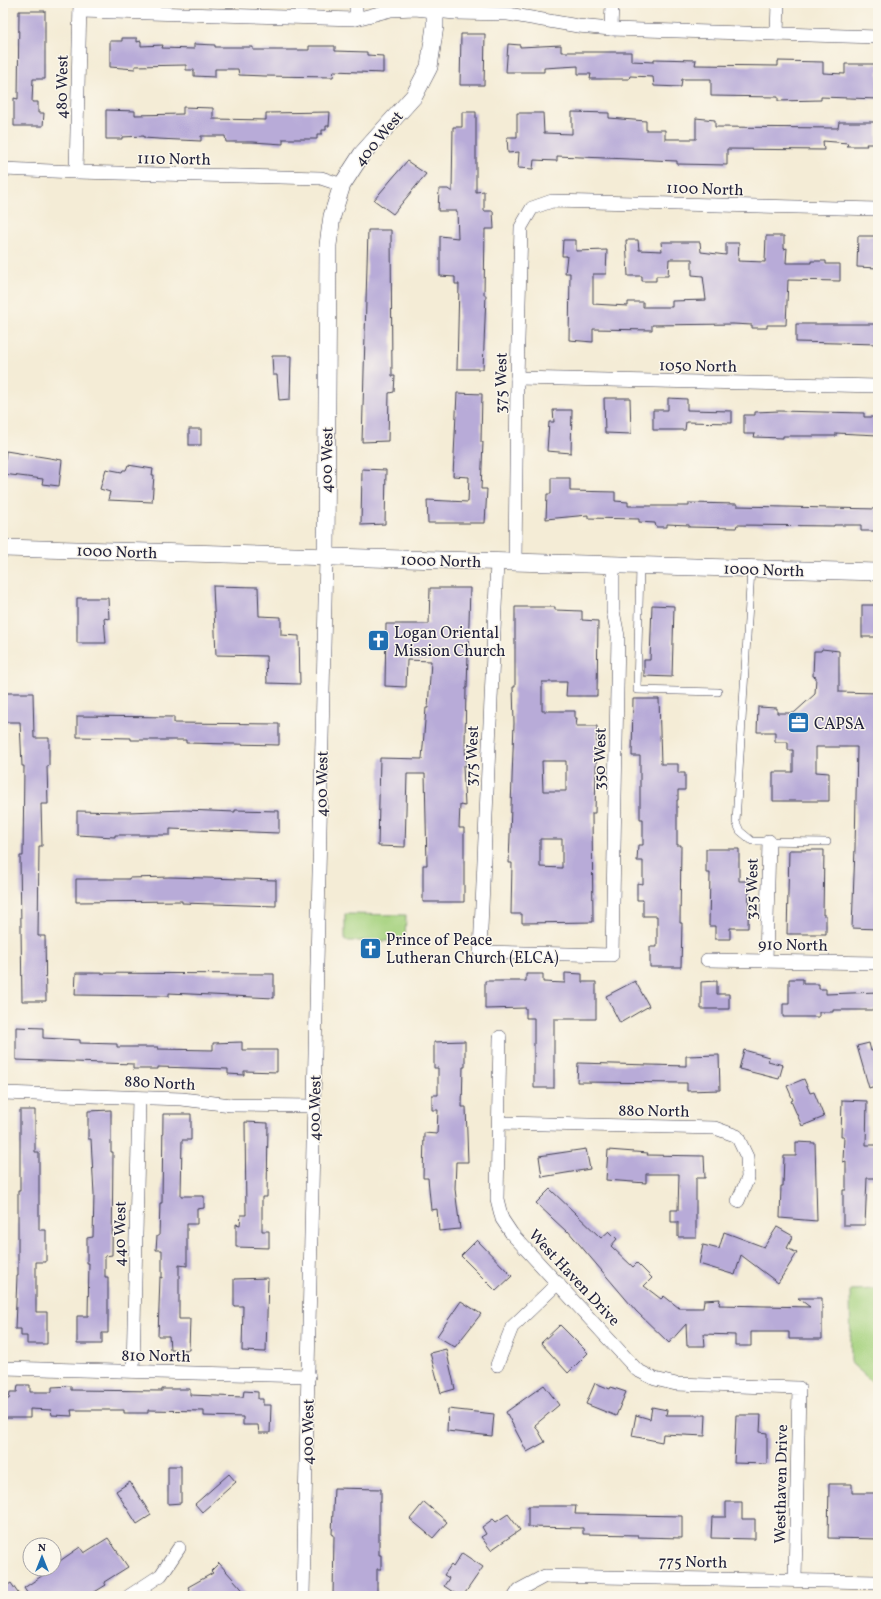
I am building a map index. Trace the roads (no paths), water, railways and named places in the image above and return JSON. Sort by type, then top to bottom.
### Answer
[{"type":"street","points":[[356,3],[356,20]]},
{"type":"street","points":[[611,29],[612,3]]},
{"type":"street","points":[[777,34],[778,3]]},
{"type":"street","points":[[80,7],[356,20],[391,10],[435,7],[508,14],[578,26],[611,29],[878,37]]},
{"type":"street","name":"480 West","points":[[76,172],[80,7]]},
{"type":"street","name":"400 West","points":[[303,1596],[326,557],[328,245],[332,216],[342,185],[362,154],[414,96],[429,67],[435,7]]},
{"type":"street","name":"1110 North","points":[[3,169],[321,178],[342,185]]},
{"type":"street","name":"1100 North","points":[[532,208],[552,201],[878,209]]},
{"type":"street","name":"375 West","points":[[515,562],[517,378],[521,227],[532,208]]},
{"type":"street","name":"1050 North","points":[[517,378],[878,386]]},
{"type":"street","name":"1000 North","points":[[3,548],[878,572]]},
{"type":"street","name":"375 West","points":[[497,562],[480,952],[612,955]]},
{"type":"street","name":"350 West","points":[[612,955],[618,636],[613,611],[614,565]]},
{"type":"street","name":"325 West","points":[[766,961],[769,841]]},
{"type":"street","name":"910 North","points":[[707,960],[878,964]]},
{"type":"street","name":"West Haven Drive","points":[[500,1037],[497,1199],[502,1219],[512,1234],[637,1370],[655,1379],[676,1384],[799,1388]]},
{"type":"street","name":"880 North","points":[[3,1093],[182,1099],[231,1104],[314,1106]]},
{"type":"street","name":"440 West","points":[[133,1371],[139,1098]]},
{"type":"street","name":"880 North","points":[[499,1123],[715,1128],[737,1136],[747,1157],[748,1178],[738,1201]]},
{"type":"street","points":[[497,1365],[512,1327],[558,1283]]},
{"type":"street","name":"810 North","points":[[3,1368],[309,1376]]},
{"type":"street","name":"Westhaven Drive","points":[[795,1580],[799,1388]]},
{"type":"street","points":[[129,1596],[161,1575],[179,1548]]},
{"type":"street","name":"775 North","points":[[515,1596],[519,1590],[545,1576],[878,1582]]},
{"type":"lane","points":[[640,566],[637,690],[718,692]]},
{"type":"lane","points":[[751,569],[736,822],[740,831],[752,841],[827,842]]},
{"type":"place","name":"Logan Oriental Mission Church","points":[[378,641]]},
{"type":"place","name":"CAPSA","points":[[798,723]]},
{"type":"place","name":"Prince of Peace Lutheran Church (ELCA)","points":[[371,948]]}]
